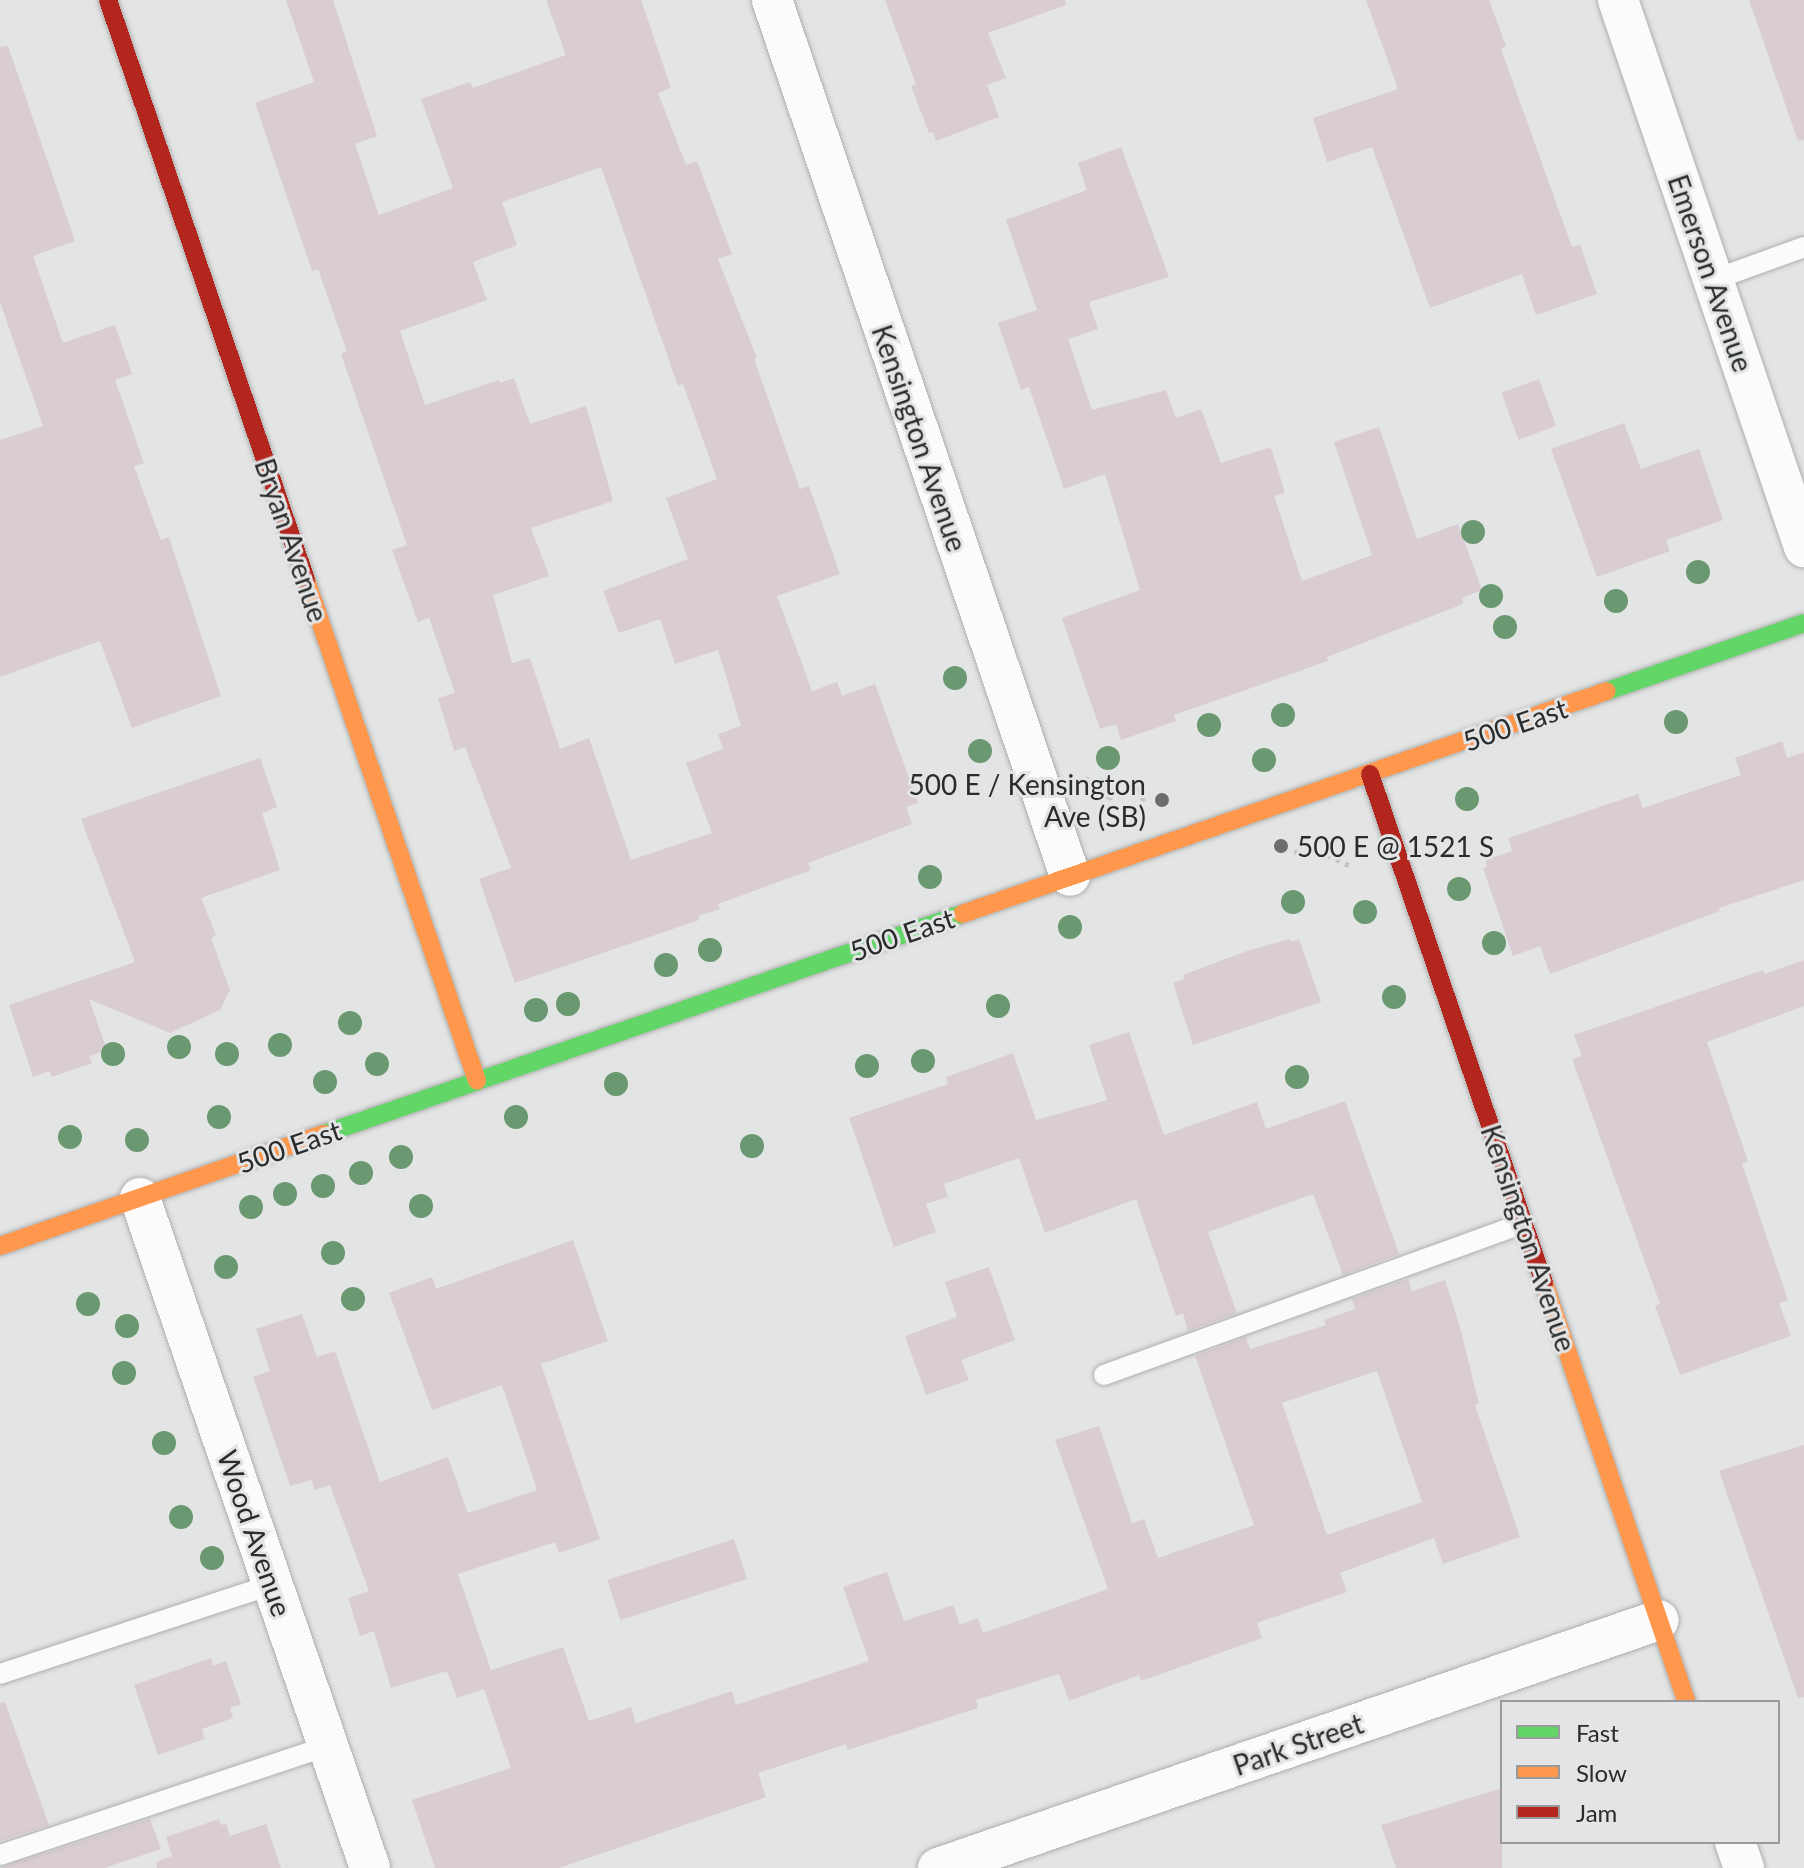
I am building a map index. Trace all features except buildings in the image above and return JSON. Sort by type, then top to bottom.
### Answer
[{"type":"street","name":"Bryan Avenue","points":[[108,0],[477,1081]]},
{"type":"street","name":"Kensington Avenue","points":[[772,0],[1070,876]]},
{"type":"street","name":"Emerson Avenue","points":[[1618,0],[1804,547]]},
{"type":"street","name":"500 East","points":[[0,1246],[1804,623]]},
{"type":"street","name":"Kensington Avenue","points":[[1370,774],[1686,1700]]},
{"type":"street","name":"Wood Avenue","points":[[140,1198],[370,1868]]},
{"type":"street","name":"Park Street","points":[[938,1868],[1659,1620]]},
{"type":"street","points":[[1736,1844],[1744,1868]]},
{"type":"lane","points":[[1713,280],[1804,247]]},
{"type":"lane","points":[[1104,1375],[1523,1223]]},
{"type":"lane","points":[[0,1674],[273,1584]]},
{"type":"lane","points":[[0,1855],[328,1746]]},
{"type":"path","points":[[1104,785],[1108,798],[1139,788],[1145,806]]},
{"type":"path","points":[[1286,855],[1299,850],[1327,855]]},
{"type":"traffic: fast","points":[[1607,691],[1804,623]]},
{"type":"traffic: fast","points":[[324,1134],[962,914]]},
{"type":"traffic: slow","points":[[306,580],[477,1081]]},
{"type":"traffic: slow","points":[[962,914],[1607,691]]},
{"type":"traffic: slow","points":[[0,1246],[324,1134]]},
{"type":"traffic: slow","points":[[1544,1283],[1686,1700]]},
{"type":"traffic: jam","points":[[108,0],[306,580]]},
{"type":"traffic: jam","points":[[1370,774],[1544,1283]]},
{"type":"place","name":"500 E / Kensington Ave (SB)","points":[[1162,800]]},
{"type":"place","name":"500 E @ 1521 S","points":[[1281,846]]}]
